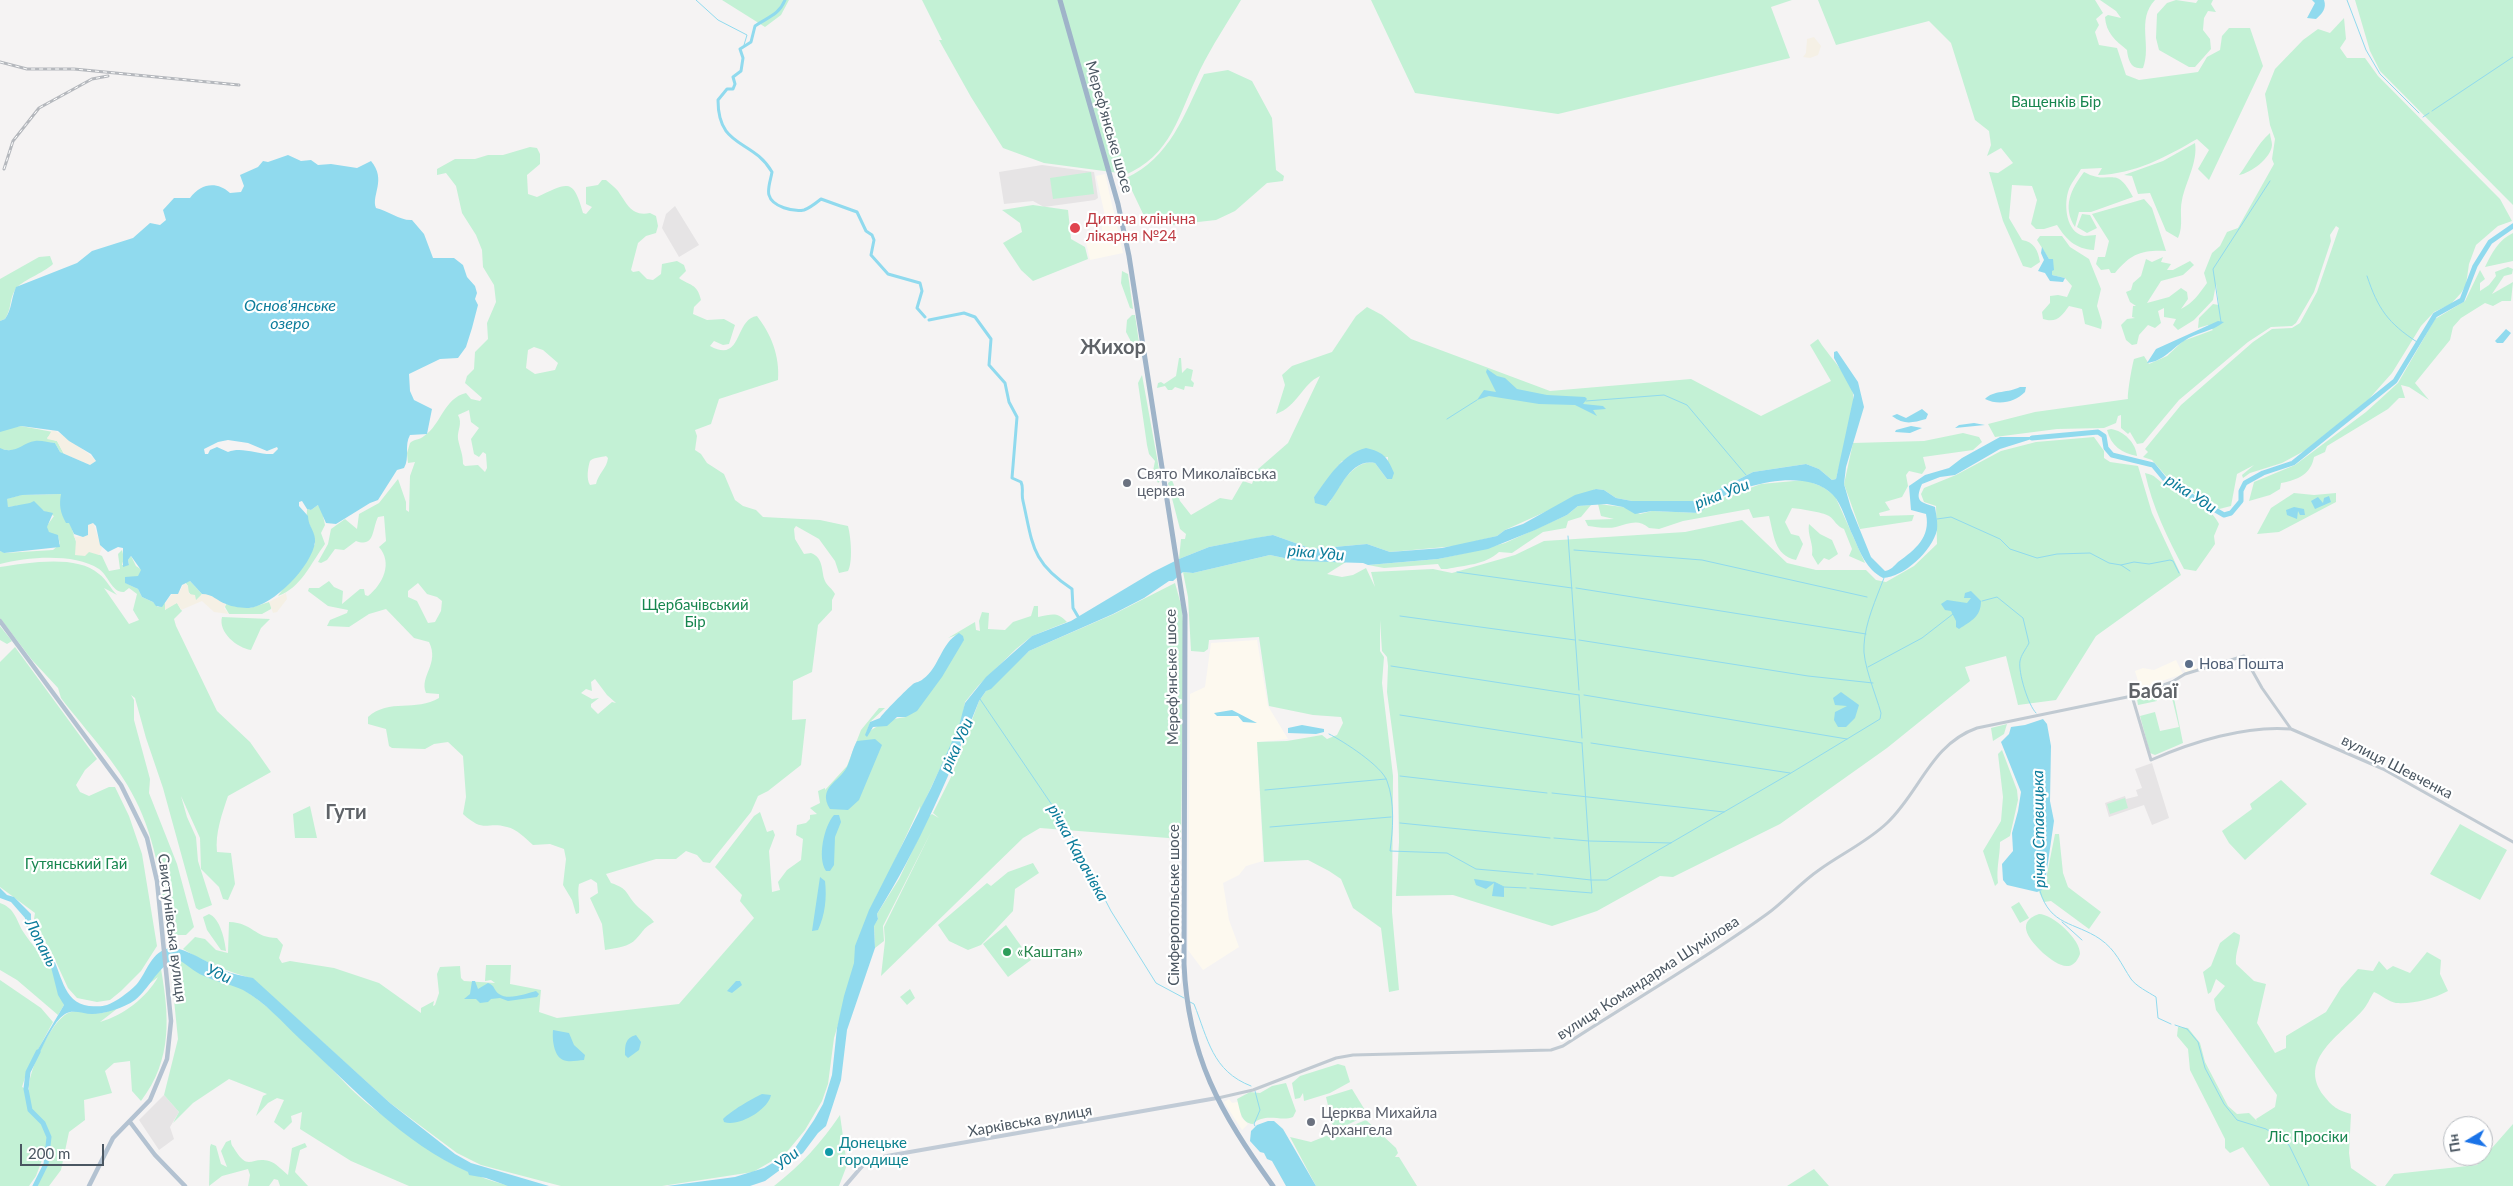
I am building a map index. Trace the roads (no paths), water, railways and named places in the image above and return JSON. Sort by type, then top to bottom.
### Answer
[{"type":"highway","name":"Мереф'янське шосе","points":[[1060,0],[1123,226],[1182,595],[1187,640],[1186,768]]},
{"type":"highway","name":"Сімферопольське шосе","points":[[1186,768],[1185,983],[1198,1048],[1217,1098],[1239,1138],[1273,1186]]},
{"type":"main road","name":"Свистунівська вулиця","points":[[0,621],[98,752],[130,801],[152,854],[171,1033],[167,1059],[150,1100],[113,1137],[89,1186]]},
{"type":"main road","name":"Харківська вулиця","points":[[845,1186],[852,1176],[867,1162],[887,1156],[1217,1098]]},
{"type":"main road","points":[[130,1122],[154,1155],[185,1186]]},
{"type":"street","name":"вулиця Командарма Шумілова","points":[[1217,1098],[1252,1090],[1336,1058],[1353,1055],[1552,1050],[1563,1046],[1766,916],[1818,871],[1882,827],[1893,816],[1942,751],[1956,738],[1977,728],[2132,696],[2172,682],[2185,674],[2244,656],[2262,688],[2291,729]]},
{"type":"street","name":"вулиця Шевченка","points":[[2132,696],[2151,760],[2188,744],[2216,737],[2276,729],[2291,729],[2383,769],[2513,842]]},
{"type":"water","points":[[2312,0],[2324,0],[2325,3],[2323,11],[2316,19],[2307,18],[2315,3]]},
{"type":"water","name":"Основ'янське озеро","points":[[288,155],[301,161],[311,160],[318,165],[331,164],[357,168],[371,161],[378,175],[375,198],[376,208],[403,219],[412,220],[424,234],[433,258],[454,258],[463,265],[467,277],[475,286],[477,293],[475,299],[478,305],[466,347],[458,358],[440,359],[409,374],[410,391],[414,400],[432,409],[427,434],[410,435],[408,439],[407,460],[404,468],[397,470],[378,500],[336,524],[326,523],[318,505],[311,510],[307,509],[302,501],[299,502],[299,506],[308,516],[314,535],[315,542],[312,552],[307,562],[290,583],[280,593],[259,606],[241,608],[231,606],[209,595],[202,594],[190,581],[182,585],[178,594],[171,594],[162,607],[156,606],[153,602],[142,597],[138,589],[125,583],[125,577],[138,576],[141,570],[131,556],[128,560],[129,565],[123,567],[123,548],[118,547],[108,552],[100,545],[96,526],[93,523],[88,525],[88,535],[83,537],[74,534],[61,512],[61,494],[22,495],[7,499],[8,507],[34,501],[44,511],[53,513],[47,527],[49,532],[58,535],[60,547],[4,553],[0,551],[0,448],[10,450],[30,442],[42,441],[55,443],[60,452],[90,465],[96,461],[91,454],[69,441],[58,431],[21,426],[0,432],[0,321],[5,319],[7,315],[16,287],[77,263],[92,251],[133,238],[150,223],[160,225],[166,220],[163,210],[174,198],[190,198],[199,189],[209,185],[215,185],[230,193],[241,192],[244,186],[240,175],[258,167],[263,161],[268,162]],"holes":[[[228,440],[248,443],[267,451],[277,447],[278,449],[273,454],[244,450],[228,452],[217,447],[210,450],[208,454],[205,454],[204,449],[218,442]]]},
{"type":"water","points":[[2042,247],[2049,259],[2053,259],[2054,270],[2052,275],[2065,278],[2063,282],[2050,281],[2045,273],[2038,271],[2044,260],[2041,253]]},
{"type":"water","points":[[2218,321],[2224,322],[2189,338],[2158,360],[2147,363],[2156,349]]},
{"type":"water","points":[[2506,329],[2511,333],[2503,343],[2497,343],[2495,341]]},
{"type":"water","points":[[1837,351],[1858,382],[1864,407],[1846,467],[1844,484],[1851,508],[1871,557],[1885,571],[1892,568],[1916,548],[1926,530],[1926,514],[1911,510],[1909,486],[1925,475],[1949,468],[1962,458],[2000,437],[2038,437],[2000,449],[1955,475],[1940,477],[1922,484],[1919,498],[1923,502],[1935,507],[1937,530],[1929,546],[1916,562],[1891,577],[1883,578],[1872,570],[1864,560],[1842,509],[1833,495],[1821,487],[1807,482],[1791,480],[1741,489],[1712,502],[1699,513],[1652,511],[1635,514],[1623,507],[1607,504],[1578,506],[1567,515],[1488,549],[1438,559],[1368,565],[1363,563],[1298,561],[1270,555],[1193,573],[1183,572],[1173,581],[1169,581],[1144,598],[1113,614],[1029,651],[991,689],[986,691],[979,701],[933,810],[907,863],[877,914],[878,919],[874,926],[875,948],[847,1030],[841,1080],[826,1126],[818,1133],[803,1153],[765,1181],[750,1186],[667,1186],[735,1177],[764,1168],[793,1151],[814,1120],[823,1104],[832,1075],[837,1028],[854,963],[855,946],[869,910],[931,788],[959,726],[965,703],[986,677],[1032,636],[1071,621],[1153,572],[1179,559],[1209,547],[1255,538],[1273,535],[1312,549],[1367,544],[1390,552],[1442,548],[1497,536],[1505,530],[1523,524],[1575,495],[1596,489],[1604,490],[1616,498],[1632,501],[1696,501],[1753,472],[1806,464],[1819,469],[1832,480],[1836,479],[1854,395],[1834,358],[1834,352]]},
{"type":"water","points":[[1487,369],[1497,376],[1505,378],[1517,389],[1547,395],[1585,397],[1587,399],[1583,404],[1603,406],[1606,409],[1593,410],[1597,416],[1575,405],[1539,404],[1489,396],[1477,400],[1484,390],[1496,392],[1486,372]]},
{"type":"water","points":[[2026,387],[2025,392],[2012,400],[1996,402],[1985,399],[1992,394]]},
{"type":"water","points":[[1922,409],[1928,414],[1926,419],[1904,422],[1892,416],[1897,414],[1906,418]]},
{"type":"water","points":[[1974,423],[1985,425],[1955,428],[1959,425]]},
{"type":"water","points":[[1911,426],[1922,428],[1910,433],[1895,432],[1896,430]]},
{"type":"water","points":[[1366,448],[1377,451],[1387,459],[1394,473],[1392,479],[1387,479],[1375,463],[1366,463],[1358,466],[1346,477],[1326,506],[1315,503],[1314,497],[1336,468],[1357,451]]},
{"type":"water","points":[[2329,496],[2331,502],[2315,509],[2311,501],[2318,497],[2323,503],[2324,498]]},
{"type":"water","points":[[2294,507],[2304,509],[2305,515],[2300,515],[2298,511],[2297,519],[2287,515],[2286,510]]},
{"type":"water","points":[[1971,591],[1981,601],[1981,606],[1977,615],[1968,624],[1959,629],[1956,627],[1956,621],[1951,611],[1945,610],[1941,604],[1947,600],[1967,603],[1971,598],[1964,598],[1965,593]]},
{"type":"water","points":[[959,633],[963,636],[964,640],[942,677],[917,711],[906,717],[897,717],[887,726],[873,727],[867,737],[865,735],[870,722],[880,718],[914,683],[922,680],[929,674],[948,643]]},
{"type":"water","points":[[1841,692],[1859,705],[1855,718],[1846,727],[1838,727],[1834,720],[1835,712],[1847,706],[1835,705],[1833,698]]},
{"type":"water","points":[[1232,710],[1257,723],[1243,722],[1238,716],[1217,716],[1214,713]]},
{"type":"water","points":[[2043,719],[2047,724],[2051,746],[2050,801],[2054,821],[2045,883],[2042,890],[2037,892],[2007,885],[2003,880],[2002,864],[2013,851],[2012,833],[2021,792],[2001,742],[2009,734],[2011,727]]},
{"type":"water","points":[[1302,725],[1324,729],[1324,732],[1316,734],[1288,733],[1288,728]]},
{"type":"water","points":[[875,739],[882,745],[859,800],[848,810],[830,809],[826,796],[828,790],[847,767],[857,741]]},
{"type":"water","points":[[834,815],[839,815],[841,822],[835,837],[834,865],[830,871],[826,871],[822,858],[823,842],[827,827]]},
{"type":"water","points":[[820,877],[825,881],[825,906],[818,930],[812,931]]},
{"type":"water","points":[[1474,879],[1494,882],[1504,887],[1504,897],[1492,896],[1494,883],[1486,889],[1476,885]]},
{"type":"water","name":"Лопань","points":[[0,888],[7,895],[14,897],[31,914],[34,931],[54,960],[68,993],[80,1004],[100,1006],[114,1002],[136,985],[154,957],[159,953],[171,948],[183,950],[226,971],[253,978],[390,1103],[455,1154],[471,1163],[549,1186],[508,1186],[486,1178],[469,1175],[468,1172],[444,1160],[400,1130],[380,1113],[259,1000],[243,990],[200,974],[183,962],[175,959],[162,968],[135,1000],[125,1006],[97,1014],[75,1012],[65,1014],[53,1027],[38,1056],[34,1056],[64,1005],[58,995],[51,967],[26,926],[25,918],[11,902],[0,898]]},
{"type":"water","points":[[472,981],[475,981],[478,989],[488,983],[497,993],[508,997],[536,991],[539,994],[537,997],[508,1001],[500,998],[480,1003],[476,999],[464,999],[470,994]]},
{"type":"water","points":[[736,981],[740,981],[742,985],[732,993],[727,991]]},
{"type":"water","points":[[553,1030],[569,1033],[574,1045],[585,1055],[584,1060],[569,1061],[559,1057],[555,1049]]},
{"type":"water","points":[[636,1035],[641,1042],[639,1050],[628,1058],[625,1055],[626,1042]]},
{"type":"water","points":[[762,1094],[771,1095],[769,1101],[759,1111],[745,1120],[730,1123],[724,1122],[723,1119],[731,1112]]},
{"type":"water","points":[[1274,1121],[1283,1129],[1316,1186],[1286,1186],[1272,1161],[1267,1159],[1264,1153],[1260,1152],[1250,1141],[1251,1131],[1257,1125]]},
{"type":"waterway","points":[[696,0],[718,20],[747,35],[744,45]]},
{"type":"waterway","points":[[785,0],[780,9],[755,26],[751,42],[740,49],[743,58],[741,71],[733,77],[735,84],[733,89],[727,89],[718,100],[719,116],[730,135],[755,153],[772,172],[769,195],[774,203],[789,209],[804,210],[821,199],[857,212],[866,231],[872,235],[874,240],[871,255],[888,274],[920,283],[922,291],[917,308],[925,317]]},
{"type":"waterway","points":[[2347,0],[2366,50],[2380,74],[2419,113]]},
{"type":"waterway","points":[[2432,111],[2513,57]]},
{"type":"waterway","points":[[2423,117],[2429,113]]},
{"type":"waterway","points":[[2221,322],[2213,269],[2270,181]]},
{"type":"waterway","name":"ріка Уди","points":[[2032,438],[2098,432],[2104,436],[2106,448],[2112,455],[2153,465],[2167,482],[2224,515],[2231,513],[2241,501],[2241,491],[2245,483],[2263,473],[2293,463],[2395,381],[2435,315],[2462,300],[2475,266],[2490,242],[2513,226]]},
{"type":"waterway","points":[[2367,276],[2375,298],[2385,314],[2398,328],[2417,342]]},
{"type":"waterway","points":[[929,320],[964,313],[975,317],[991,339],[989,365],[1005,383],[1009,402],[1017,417],[1012,478],[1022,484],[1022,496],[1029,530],[1036,551],[1048,570],[1072,589],[1073,608],[1080,620]]},
{"type":"waterway","points":[[1586,401],[1664,395],[1687,405],[1746,475]]},
{"type":"waterway","points":[[1447,419],[1477,400]]},
{"type":"waterway","points":[[1937,519],[1951,517],[2000,539],[2010,549],[2037,558],[2057,554],[2090,553],[2109,563],[2121,565],[2130,571]]},
{"type":"waterway","points":[[1568,536],[1579,690]]},
{"type":"waterway","points":[[1574,550],[1702,560],[1867,597]]},
{"type":"waterway","points":[[2121,565],[2134,562],[2149,564],[2170,560],[2173,561],[2179,573]]},
{"type":"waterway","points":[[1457,572],[1572,588]]},
{"type":"waterway","points":[[1530,888],[1592,893],[1591,880],[1607,880],[1880,719],[1881,713],[1867,669],[1864,645],[1874,603],[1884,578]]},
{"type":"waterway","points":[[1576,588],[1866,634]]},
{"type":"waterway","name":"річка Ставицька","points":[[1982,601],[1997,597],[2023,618],[2029,643],[2022,654],[2020,666],[2027,696],[2036,713]]},
{"type":"waterway","name":"річка Ставицька","points":[[1868,667],[1922,638],[1953,614]]},
{"type":"waterway","points":[[1400,616],[1575,640]]},
{"type":"waterway","points":[[1579,640],[1808,676],[1873,683]]},
{"type":"waterway","points":[[1391,666],[1579,695]]},
{"type":"waterway","points":[[1579,695],[1582,738]]},
{"type":"waterway","points":[[1584,695],[1847,739]]},
{"type":"waterway","name":"річка Карачівка","points":[[980,699],[1069,830],[1111,911],[1156,983],[1184,998]]},
{"type":"waterway","points":[[1400,715],[1582,743]]},
{"type":"waterway","points":[[1329,734],[1370,761],[1384,775],[1390,789],[1392,807],[1390,851],[1447,853],[1476,869],[1533,874]]},
{"type":"waterway","points":[[1537,874],[1591,880],[1582,743]]},
{"type":"waterway","points":[[1591,743],[1790,773]]},
{"type":"waterway","points":[[1400,776],[1547,793]]},
{"type":"waterway","points":[[1265,790],[1386,779]]},
{"type":"waterway","points":[[1552,793],[1724,812]]},
{"type":"waterway","points":[[1270,827],[1391,817]]},
{"type":"waterway","points":[[1400,823],[1550,838]]},
{"type":"waterway","points":[[1554,838],[1589,841],[1671,843]]},
{"type":"waterway","points":[[1494,882],[1504,887],[1526,888]]},
{"type":"waterway","name":"річка Ставицька","points":[[2040,891],[2044,902],[2057,917],[2064,922],[2091,933],[2110,948],[2133,982],[2156,997],[2158,1018],[2171,1024]]},
{"type":"waterway","points":[[2062,922],[2082,940]]},
{"type":"waterway","name":"річка Карачівка","points":[[1190,1002],[1194,1004],[1208,1041],[1220,1063],[1238,1080],[1251,1086]]},
{"type":"waterway","name":"річка Ставицька","points":[[2175,1025],[2187,1029],[2198,1042],[2205,1068],[2224,1104],[2237,1120],[2266,1129],[2289,1145],[2309,1186]]},
{"type":"waterway","name":"Уди","points":[[35,1186],[46,1164],[49,1137],[43,1123],[30,1110],[26,1089],[28,1072],[38,1052]]},
{"type":"waterway","name":"річка Карачівка","points":[[1255,1091],[1260,1110],[1254,1124],[1255,1126]]},
{"type":"railway","points":[[0,62],[27,69],[74,69],[239,85]]},
{"type":"railway","points":[[4,169],[13,141],[39,108],[92,79],[108,76]]},
{"type":"place","name":"Дитяча клінічна лікарня №24","points":[[1075,228]]},
{"type":"place","name":"Свято Миколаївська церква","points":[[1127,483]]},
{"type":"place","name":"Нова Пошта","points":[[2189,664]]},
{"type":"place","name":"«Каштан»","points":[[1007,952]]},
{"type":"place","name":"Церква Михайла Архангела","points":[[1311,1122]]},
{"type":"place","name":"Донецьке городище","points":[[829,1152]]},
{"type":"district","name":"Жихор","points":[[1113,348]]},
{"type":"district","name":"Бабаї","points":[[2153,692]]},
{"type":"district","name":"Гути","points":[[346,813]]},
{"type":"park label","name":"Ващенків Бір","points":[[2056,102]]},
{"type":"park label","name":"Щербачівський Бір","points":[[695,614]]},
{"type":"park label","name":"Гутянський Гай","points":[[76,864]]},
{"type":"park label","name":"Ліс Просіки","points":[[2308,1137]]}]
